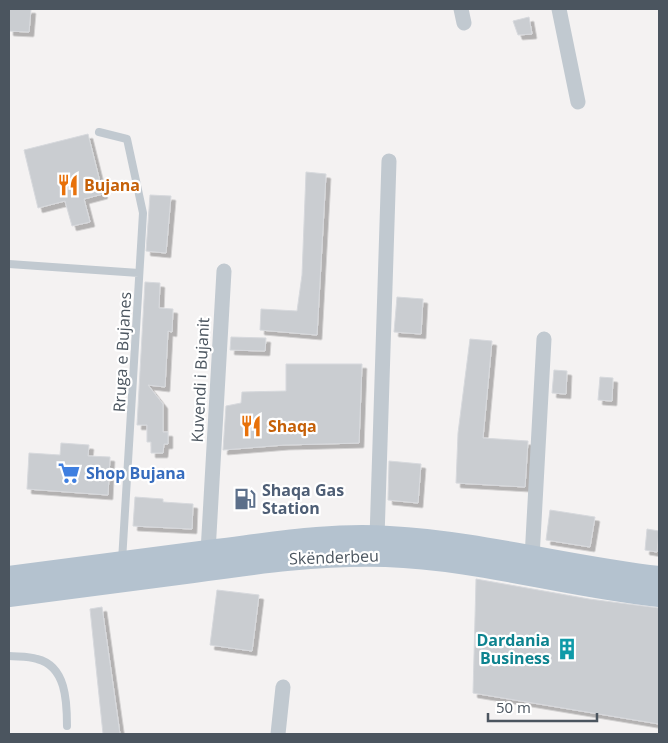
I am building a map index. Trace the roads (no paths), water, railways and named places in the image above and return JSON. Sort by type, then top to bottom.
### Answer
[{"type":"main road","name":"Skënderbeu","points":[[9,578],[208,552],[339,538],[377,538],[438,542],[625,574],[659,578]]},
{"type":"main road","name":"Skënderbeu","points":[[9,596],[276,560],[348,555],[436,559],[492,567],[623,591],[659,595]]},
{"type":"street","points":[[559,9],[578,102]]},
{"type":"street","name":"Skënderbeu","points":[[377,538],[388,161]]},
{"type":"street","name":"Kuvendi i Bujanit","points":[[208,552],[224,271]]},
{"type":"street","points":[[532,558],[544,339]]},
{"type":"street","points":[[278,734],[283,687]]},
{"type":"lane","points":[[99,132],[127,139],[144,213],[139,273]]},
{"type":"lane","name":"Rruga e Bujanes","points":[[9,264],[139,273],[132,429],[122,563]]},
{"type":"lane","points":[[9,656],[37,659],[53,666],[64,688],[67,726]]},
{"type":"place","name":"Bujana","points":[[68,185]]},
{"type":"place","name":"Shaqa","points":[[251,426]]},
{"type":"place","name":"Shop Bujana","points":[[69,473]]},
{"type":"place","name":"Shaqa Gas Station","points":[[245,499]]},
{"type":"place","name":"Dardania Business","points":[[567,649]]}]
